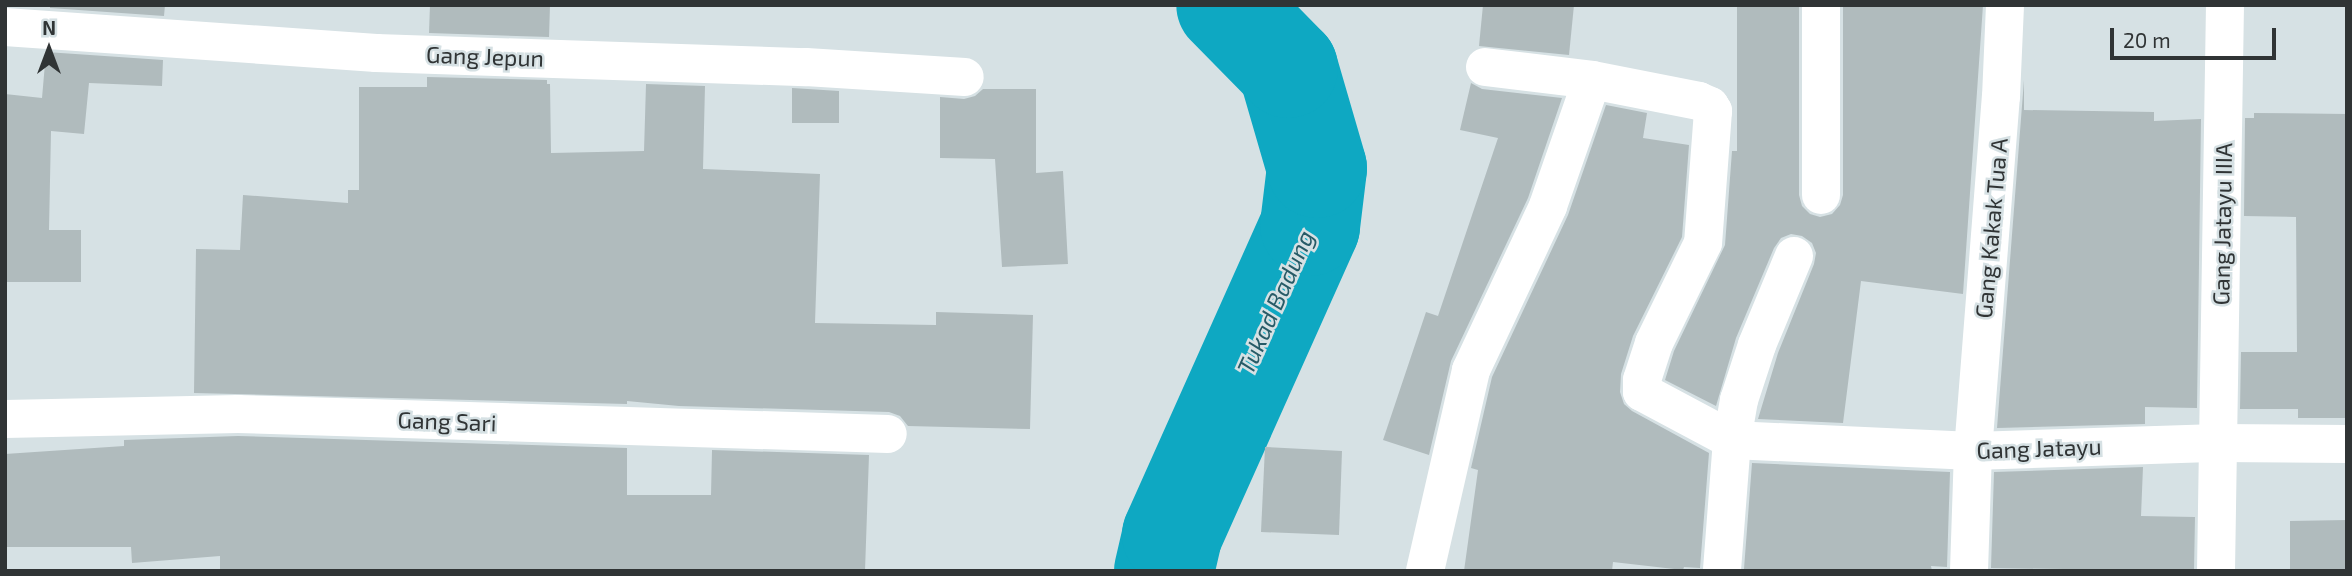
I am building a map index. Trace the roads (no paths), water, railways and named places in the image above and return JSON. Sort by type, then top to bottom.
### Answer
[{"type":"street","points":[[1821,5],[1821,195]]},
{"type":"street","name":"Gang Kakak Tua A","points":[[1969,571],[1973,451],[2001,97],[2005,5]]},
{"type":"street","name":"Gang Jatayu IIIA","points":[[2216,571],[2225,5]]},
{"type":"street","name":"Gang Jepun","points":[[5,27],[376,53],[806,67],[965,77]]},
{"type":"street","points":[[1485,67],[1592,80],[1699,101],[1713,111],[1715,119],[1703,243],[1654,343],[1642,380],[1642,392],[1732,440]]},
{"type":"street","points":[[1425,571],[1471,370],[1548,206],[1592,80]]},
{"type":"street","points":[[1722,571],[1732,440],[1739,400],[1757,345],[1794,256]]},
{"type":"street","name":"Gang Sari","points":[[5,419],[238,414],[888,434]]},
{"type":"street","name":"Gang Jatayu","points":[[1732,440],[1973,451],[2218,443],[2347,444]]},
{"type":"waterway","name":"Tukad Badung","points":[[1164,571],[1172,535],[1310,226],[1317,168],[1288,68],[1226,5]]}]
